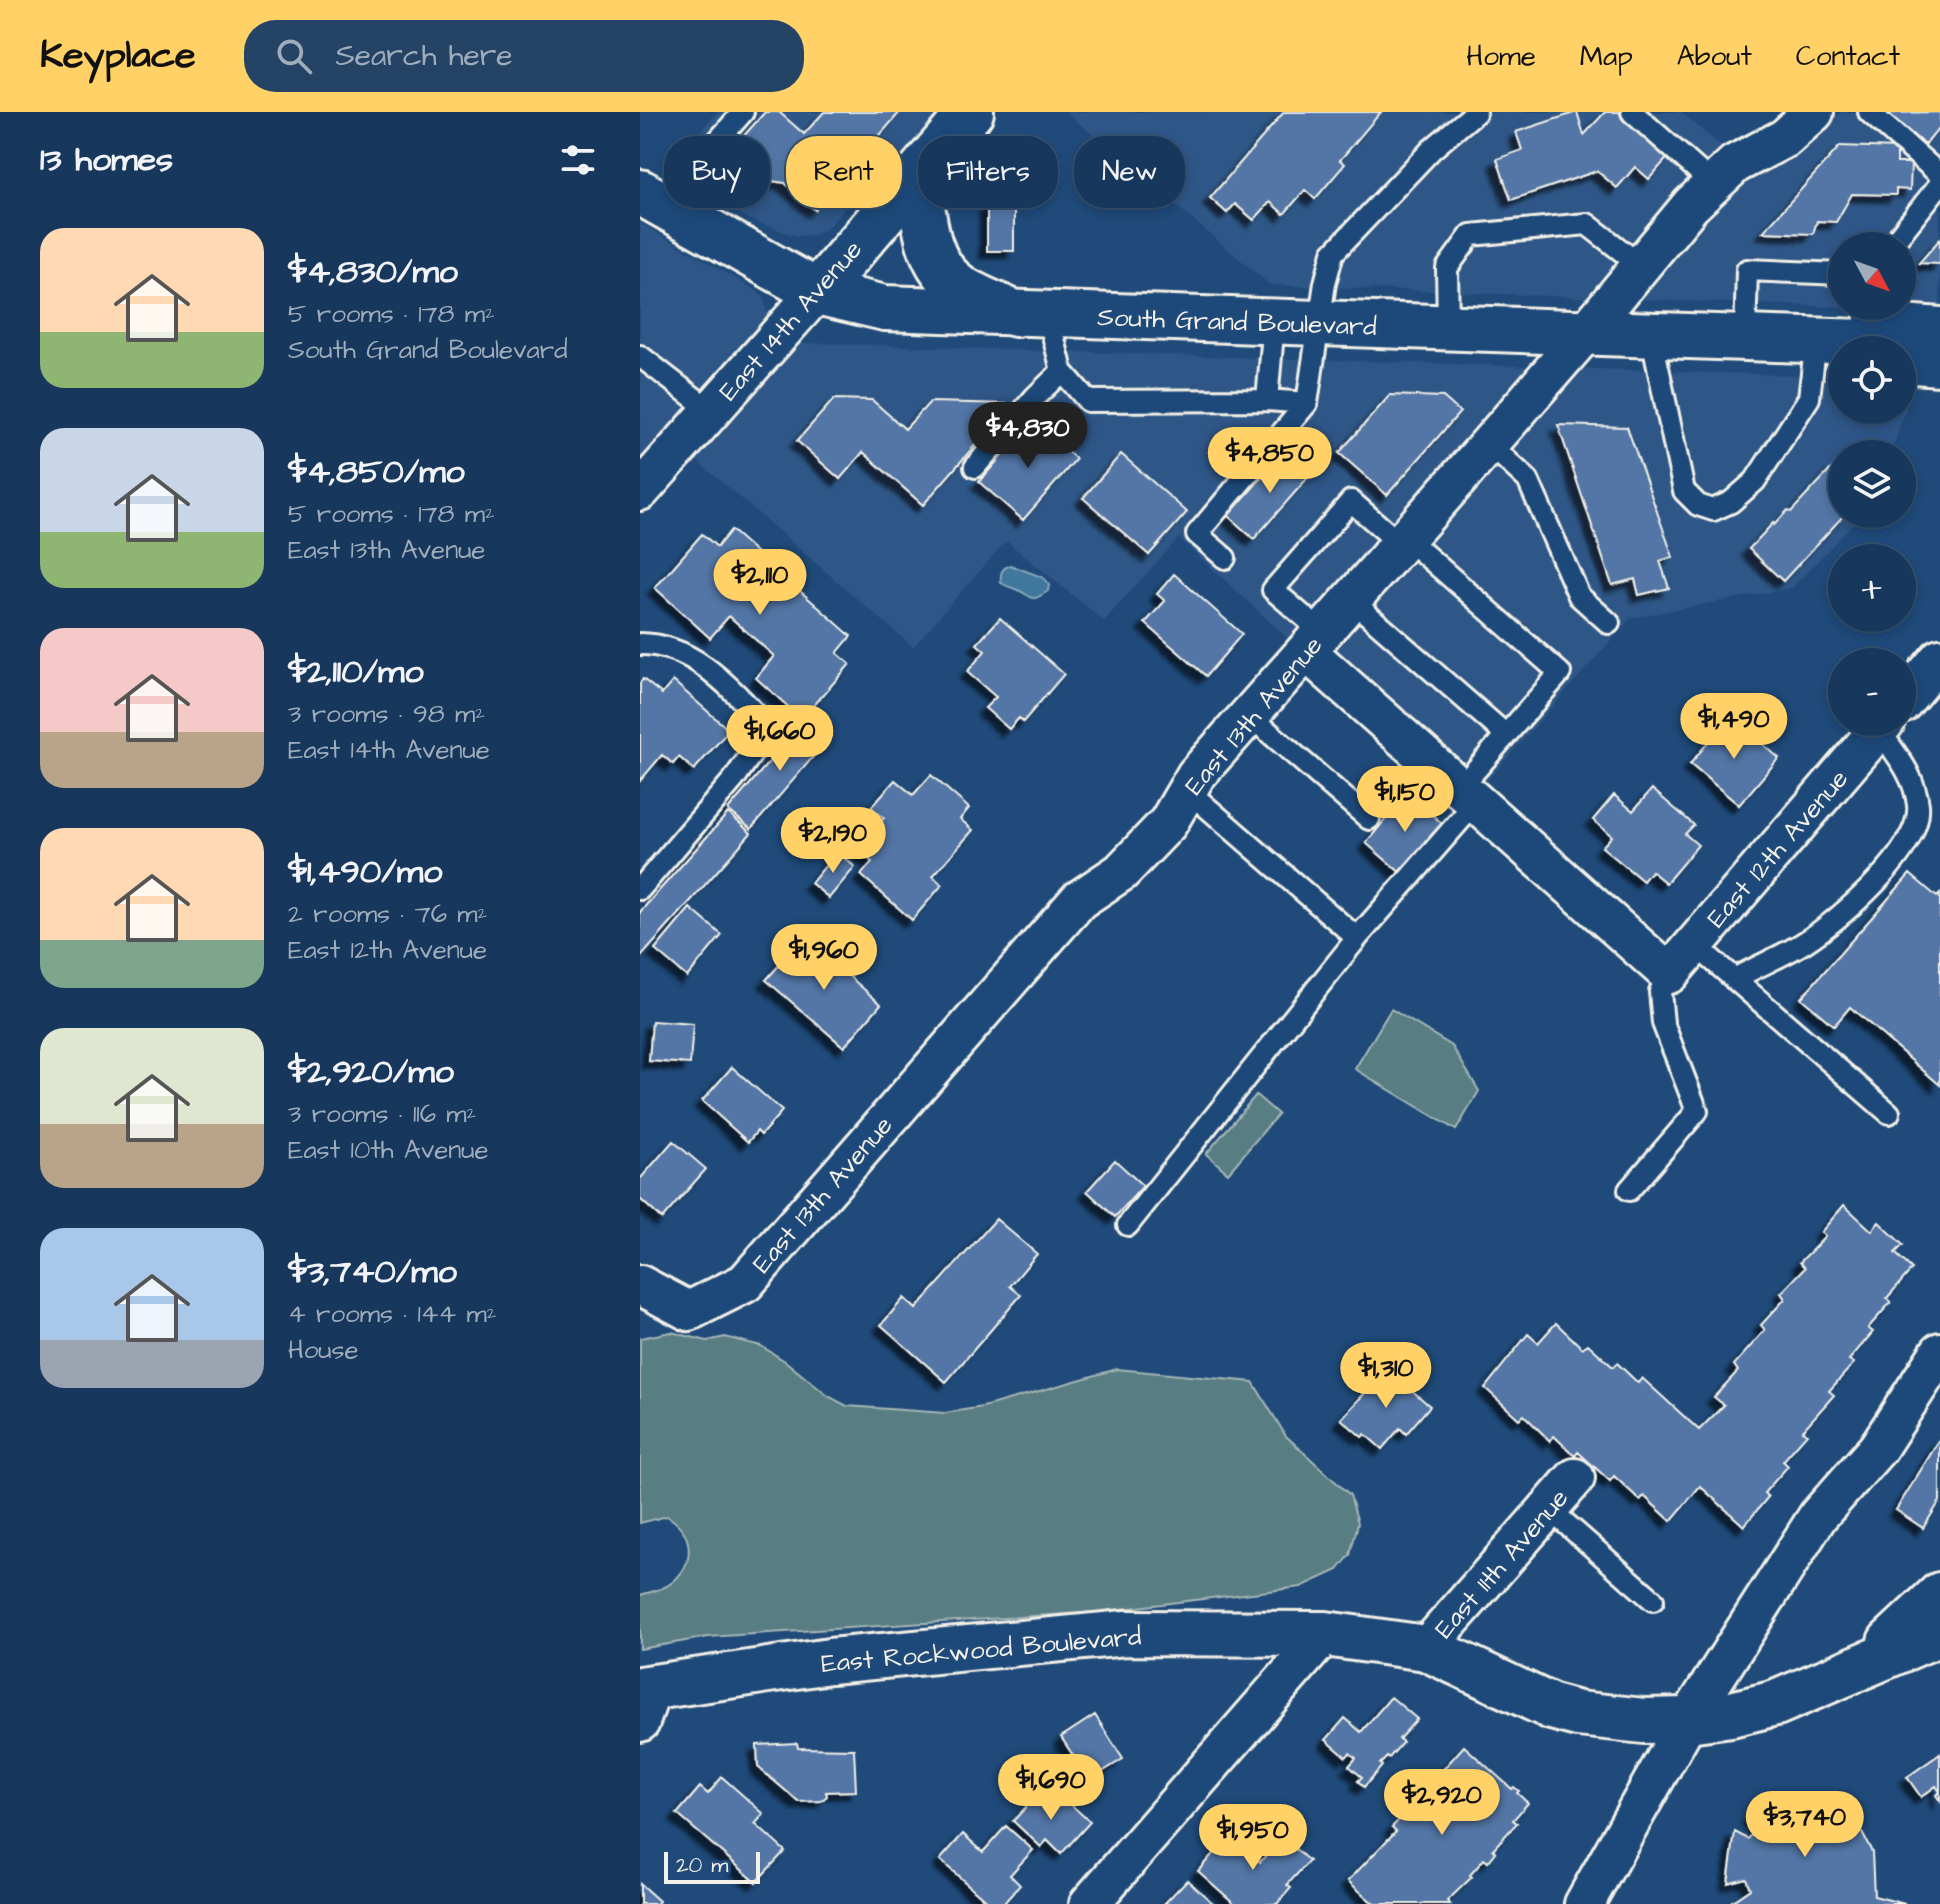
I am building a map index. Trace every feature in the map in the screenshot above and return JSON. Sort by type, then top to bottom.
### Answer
[{"type":"street","name":"East 14th Avenue","points":[[950,136],[971,112]]},
{"type":"street","name":"East 13th Avenue","points":[[640,1285],[689,1311],[745,1283],[1079,900],[1121,872],[1168,823],[1196,775],[1489,444],[1691,205],[1735,164],[1785,138],[1814,112]]},
{"type":"street","name":"East 14th Avenue","points":[[640,491],[918,174]]},
{"type":"street","name":"South Grand Boulevard","points":[[654,200],[817,292],[885,308],[1816,340],[1902,327],[1940,330]]},
{"type":"street","points":[[923,208],[927,240],[939,266],[959,287],[1032,315]]},
{"type":"street","points":[[1916,361],[1940,363]]},
{"type":"street","points":[[1315,642],[1468,795],[1669,974]]},
{"type":"street","name":"East 12th Avenue","points":[[1916,686],[1940,658]]},
{"type":"street","name":"East 12th Avenue","points":[[1669,974],[1873,736]]},
{"type":"street","points":[[1586,1903],[1688,1720],[1818,1516],[1878,1448],[1940,1352]]},
{"type":"street","name":"East 11th Avenue","points":[[1426,1648],[1575,1478]]},
{"type":"street","points":[[1857,1669],[1905,1630],[1940,1595]]},
{"type":"street","name":"East Rockwood Boulevard","points":[[644,1700],[830,1661],[1126,1633],[1325,1634],[1426,1648],[1552,1707],[1578,1714],[1618,1719],[1688,1720]]},
{"type":"street","points":[[1688,1720],[1776,1703],[1940,1633]]},
{"type":"street","points":[[1089,1904],[1325,1634]]},
{"type":"lane","points":[[654,200],[693,169],[743,112]]},
{"type":"lane","points":[[1225,558],[1197,534],[1307,403],[1325,283],[1333,253],[1432,149],[1476,112]]},
{"type":"lane","points":[[1632,112],[1713,184]]},
{"type":"lane","points":[[1869,112],[1940,175]]},
{"type":"lane","points":[[1902,232],[1940,184]]},
{"type":"lane","points":[[1448,327],[1447,268],[1471,235],[1587,224],[1641,266]]},
{"type":"lane","points":[[1745,338],[1747,270],[1828,273]]},
{"type":"lane","points":[[1032,315],[1062,371],[1088,401],[1267,400],[1307,403]]},
{"type":"lane","points":[[1267,400],[1274,322]]},
{"type":"lane","points":[[1651,334],[1684,491],[1698,505],[1713,510],[1731,502],[1755,481],[1809,398],[1816,340]]},
{"type":"lane","points":[[640,356],[711,411]]},
{"type":"lane","points":[[975,467],[1035,397],[1062,371]]},
{"type":"lane","points":[[1489,444],[1528,480],[1579,596],[1609,623]]},
{"type":"lane","points":[[1128,1225],[1468,795],[1506,735],[1560,673],[1351,501],[1273,590],[1315,642]]},
{"type":"lane","points":[[1351,600],[1506,735]]},
{"type":"lane","points":[[640,644],[657,644],[691,656],[732,690],[762,721],[759,743],[734,779],[640,889]]},
{"type":"lane","points":[[1249,715],[1369,819]]},
{"type":"lane","points":[[1734,979],[1802,944],[1842,916],[1898,856],[1914,831],[1919,808],[1914,781],[1896,736]]},
{"type":"lane","points":[[1187,790],[1357,938]]},
{"type":"lane","points":[[1694,944],[1889,1113]]},
{"type":"lane","points":[[1629,1190],[1697,1111],[1663,1023],[1660,992],[1669,974]]},
{"type":"lane","points":[[1548,1508],[1653,1600]]},
{"type":"shaded area","points":[[717,112],[946,112],[902,152],[902,136],[786,136],[786,208],[845,208],[826,229],[813,235],[796,236],[751,220],[730,208],[770,208],[770,136],[696,136]]},
{"type":"shaded area","points":[[1066,112],[1681,112],[1749,170],[1819,137],[1841,112],[1884,112],[1924,146],[1940,129],[1940,311],[1916,310],[1916,232],[1828,232],[1828,307],[1270,285],[1179,208],[1185,208],[1185,136],[1094,136]]},
{"type":"shaded area","points":[[640,223],[757,291],[764,297],[767,314],[640,458]]},
{"type":"shaded area","points":[[797,344],[1828,377],[1828,424],[1901,424],[1896,440],[1828,440],[1828,528],[1849,528],[1834,544],[1828,544],[1828,550],[1792,588],[1631,618],[1466,804],[1179,538],[1104,621],[1006,541],[913,647],[695,459],[786,352]]},
{"type":"shaded area","points":[[1010,565],[1042,577],[1049,584],[1048,591],[1033,598],[1001,583],[1002,572]]},
{"type":"green space","points":[[1391,1009],[1452,1046],[1479,1091],[1456,1130],[1355,1069]]},
{"type":"green space","points":[[1256,1095],[1278,1114],[1228,1173],[1206,1154]]},
{"type":"green space","points":[[671,1332],[707,1341],[725,1337],[761,1346],[828,1396],[847,1406],[945,1413],[983,1407],[1117,1369],[1253,1382],[1286,1436],[1350,1495],[1358,1523],[1350,1555],[1338,1570],[1301,1587],[1096,1612],[708,1637],[640,1649],[640,1595],[670,1584],[684,1567],[689,1549],[683,1531],[667,1516],[640,1523],[640,1338]]},
{"type":"building","points":[[765,112],[779,112],[804,134],[824,112],[900,112],[879,136],[786,136],[786,184],[770,180],[770,136],[744,136]]},
{"type":"building","points":[[1284,112],[1381,112],[1340,160],[1345,164],[1315,199],[1305,190],[1284,214],[1270,202],[1254,220],[1235,204],[1227,213],[1210,198]]},
{"type":"building","points":[[1577,112],[1584,135],[1605,112],[1619,112],[1669,156],[1649,179],[1635,167],[1617,188],[1597,171],[1511,200],[1497,159],[1522,150],[1516,132]]},
{"type":"building","points":[[1940,112],[1940,127],[1925,145],[1887,113]]},
{"type":"building","points":[[1840,146],[1897,148],[1897,163],[1911,163],[1910,190],[1896,189],[1896,195],[1852,194],[1836,222],[1817,221],[1813,234],[1763,232]]},
{"type":"building","points":[[987,208],[1014,208],[1014,251],[987,251]]},
{"type":"building","points":[[1940,239],[1940,264],[1919,263]]},
{"type":"building","points":[[1390,395],[1443,397],[1460,412],[1387,495],[1339,453]]},
{"type":"building","points":[[834,399],[872,400],[905,429],[930,402],[1011,404],[923,505],[863,452],[840,479],[797,441]]},
{"type":"building","points":[[1032,421],[1076,459],[1023,520],[979,482]]},
{"type":"building","points":[[1558,425],[1627,427],[1673,557],[1660,561],[1669,588],[1639,595],[1635,579],[1612,585]]},
{"type":"building","points":[[1285,451],[1311,474],[1254,539],[1228,516]]},
{"type":"building","points":[[1121,454],[1187,512],[1149,555],[1083,498]]},
{"type":"building","points":[[1828,472],[1828,528],[1832,528],[1783,581],[1749,549],[1773,523],[1788,510],[1791,512]]},
{"type":"building","points":[[731,530],[851,636],[837,653],[850,664],[802,719],[756,678],[774,656],[729,616],[710,638],[655,588],[702,534],[717,547]]},
{"type":"building","points":[[1174,574],[1242,634],[1206,676],[1145,623],[1165,601],[1157,594]]},
{"type":"building","points":[[1000,618],[1064,674],[1023,722],[1019,718],[1009,729],[985,708],[996,697],[967,672],[985,651],[977,644]]},
{"type":"building","points":[[643,679],[662,694],[673,681],[729,730],[694,770],[679,757],[673,764],[662,755],[640,781],[640,683]]},
{"type":"building","points":[[808,716],[831,736],[751,829],[728,810]]},
{"type":"building","points":[[1730,716],[1779,758],[1739,805],[1690,764]]},
{"type":"building","points":[[931,775],[969,808],[960,819],[973,830],[933,876],[942,885],[912,920],[861,875],[872,862],[855,846],[884,818],[871,807],[895,780],[913,795]]},
{"type":"building","points":[[1652,789],[1694,825],[1685,834],[1698,845],[1666,883],[1651,871],[1643,881],[1602,847],[1612,836],[1593,820],[1614,795],[1633,811]]},
{"type":"building","points":[[1407,793],[1444,825],[1402,874],[1366,843]]},
{"type":"building","points":[[728,813],[751,833],[640,958],[640,912]]},
{"type":"building","points":[[837,852],[855,867],[829,898],[811,883]]},
{"type":"building","points":[[1910,874],[1937,897],[1940,894],[1940,1085],[1850,1007],[1834,1026],[1801,998]]},
{"type":"building","points":[[690,908],[722,935],[687,977],[655,950]]},
{"type":"building","points":[[804,937],[881,1004],[844,1047],[766,980]]},
{"type":"building","points":[[652,1021],[693,1024],[690,1064],[649,1061]]},
{"type":"building","points":[[732,1067],[782,1111],[761,1135],[757,1131],[748,1142],[702,1101]]},
{"type":"building","points":[[673,1141],[706,1169],[662,1219],[640,1199],[640,1179]]},
{"type":"building","points":[[1115,1160],[1143,1186],[1115,1217],[1087,1191]]},
{"type":"building","points":[[1844,1205],[1872,1231],[1879,1222],[1903,1245],[1895,1253],[1912,1269],[1887,1298],[1891,1302],[1868,1328],[1873,1332],[1849,1360],[1854,1363],[1829,1391],[1834,1395],[1802,1431],[1807,1434],[1783,1461],[1788,1466],[1764,1493],[1768,1497],[1744,1526],[1700,1486],[1671,1521],[1644,1496],[1640,1500],[1614,1476],[1610,1481],[1578,1452],[1575,1456],[1554,1436],[1550,1441],[1524,1415],[1519,1419],[1485,1388],[1528,1334],[1538,1343],[1556,1323],[1582,1348],[1588,1344],[1613,1367],[1617,1363],[1638,1383],[1642,1378],[1699,1430],[1724,1405],[1714,1397],[1738,1371],[1734,1365],[1765,1330],[1761,1325],[1785,1299],[1781,1293],[1805,1268],[1800,1262],[1825,1237],[1821,1232]]},
{"type":"building","points":[[996,1219],[1037,1254],[1010,1286],[1021,1295],[946,1382],[881,1325],[904,1298],[916,1309]]},
{"type":"building","points":[[1387,1369],[1430,1406],[1406,1434],[1400,1428],[1382,1449],[1341,1419]]},
{"type":"building","points":[[1940,1439],[1940,1501],[1923,1528],[1896,1510]]},
{"type":"building","points":[[1391,1697],[1417,1719],[1399,1739],[1403,1742],[1380,1764],[1382,1766],[1364,1787],[1358,1781],[1362,1777],[1349,1766],[1356,1758],[1350,1753],[1346,1757],[1326,1740],[1345,1718],[1361,1732]]},
{"type":"building","points":[[1095,1715],[1123,1759],[1089,1780],[1061,1737]]},
{"type":"building","points":[[797,1743],[798,1748],[854,1749],[856,1791],[826,1792],[827,1796],[821,1801],[799,1802],[758,1767],[757,1745]]},
{"type":"building","points":[[1464,1746],[1512,1789],[1514,1787],[1519,1791],[1517,1793],[1528,1803],[1513,1820],[1517,1823],[1493,1849],[1496,1852],[1488,1862],[1484,1859],[1470,1875],[1472,1877],[1447,1901],[1450,1904],[1374,1904],[1348,1881],[1396,1831],[1392,1827],[1440,1778],[1438,1775]]},
{"type":"building","points":[[1940,1754],[1940,1792],[1936,1786],[1921,1797],[1907,1777]]},
{"type":"building","points":[[722,1777],[764,1814],[755,1824],[785,1851],[756,1882],[677,1814],[700,1787],[708,1794]]},
{"type":"building","points":[[1042,1790],[1059,1806],[1065,1799],[1090,1822],[1061,1854],[1047,1840],[1041,1847],[1013,1821]]},
{"type":"building","points":[[1822,1794],[1855,1819],[1872,1852],[1874,1896],[1905,1904],[1728,1904],[1750,1889],[1746,1878],[1728,1883],[1735,1832],[1748,1839],[1759,1827],[1750,1816],[1799,1800],[1797,1819],[1808,1822]]},
{"type":"building","points":[[1006,1826],[1033,1850],[1010,1875],[1020,1885],[1003,1904],[990,1904],[940,1860],[963,1834],[983,1852]]},
{"type":"building","points":[[1230,1834],[1260,1862],[1282,1837],[1309,1861],[1287,1885],[1291,1888],[1277,1904],[1235,1904],[1198,1871]]},
{"type":"building","points":[[1187,1880],[1214,1904],[1164,1904]]},
{"type":"building","points":[[640,1884],[659,1901],[657,1904],[640,1904]]}]
